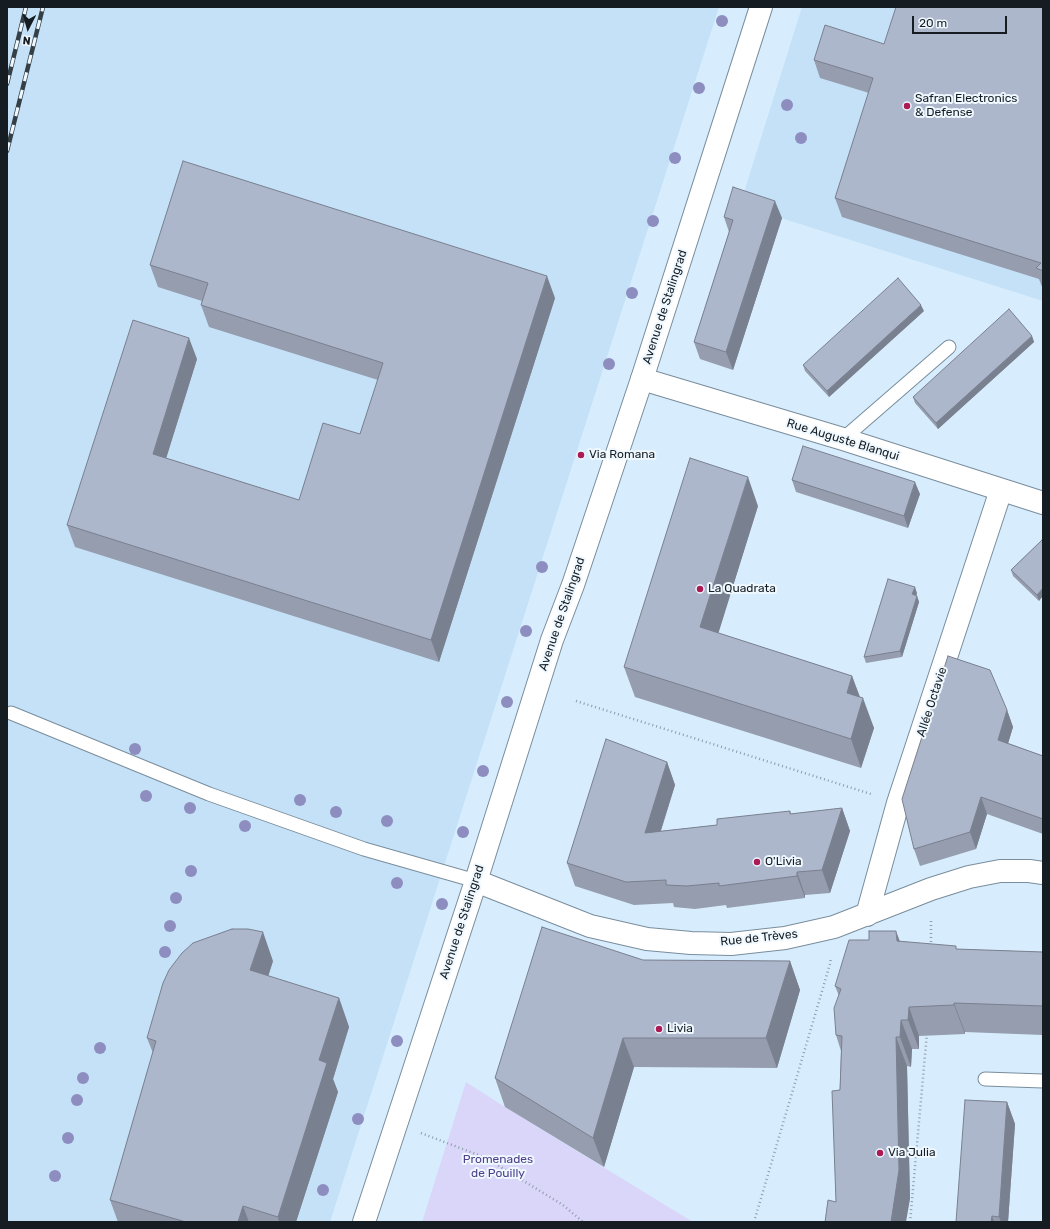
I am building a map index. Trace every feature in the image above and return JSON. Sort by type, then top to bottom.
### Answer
[{"type":"street","name":"Avenue de Stalingrad","points":[[364,1222],[476,881],[552,640],[573,585],[642,379],[761,7]]},
{"type":"street","name":"Rue Auguste Blanqui","points":[[642,379],[843,439],[1043,503]]},
{"type":"street","name":"Allée Octavie","points":[[867,915],[898,803],[1001,490]]},
{"type":"street","name":"Rue de Trèves","points":[[476,881],[590,926],[647,939],[691,943],[731,944],[785,938],[834,927],[931,889],[969,877],[1000,870],[1043,873]]},
{"type":"lane","points":[[843,439],[949,347]]},
{"type":"lane","points":[[11,713],[209,794],[364,849],[476,881]]},
{"type":"lane","points":[[985,1079],[1043,1081]]},
{"type":"path","points":[[576,701],[898,803]]},
{"type":"path","points":[[931,889],[931,948]]},
{"type":"path","points":[[754,1222],[830,964],[834,927]]},
{"type":"path","points":[[910,1222],[927,1026]]},
{"type":"path","points":[[396,1124],[486,1158],[563,1205],[583,1222]]},
{"type":"shaded area","points":[[7,7],[719,7],[330,1222],[7,1222]]},
{"type":"shaded area","name":"Safran Electronics & Defense","points":[[802,7],[1043,7],[1043,301],[740,205]]},
{"type":"green space","name":"Promenades de Pouilly","points":[[466,1082],[505,1107],[693,1222],[422,1222]]},
{"type":"building","name":"Safran Electronics & Defense","points":[[896,7],[1043,7],[1043,271],[1036,268],[1041,263],[835,198],[873,78],[814,60],[825,25],[884,44]]},
{"type":"building","points":[[183,161],[547,276],[431,640],[67,525],[133,320],[189,338],[153,454],[299,500],[323,423],[360,434],[383,363],[201,305],[208,283],[150,265]]},
{"type":"building","points":[[733,187],[775,201],[726,352],[694,342],[733,220],[724,217]]},
{"type":"building","points":[[898,278],[921,305],[827,391],[803,365]]},
{"type":"building","points":[[1009,309],[1032,336],[936,423],[913,397]]},
{"type":"building","points":[[803,446],[915,482],[904,516],[792,480]]},
{"type":"building","name":"La Quadrata","points":[[690,458],[748,477],[700,627],[852,676],[847,693],[863,698],[851,739],[624,667]]},
{"type":"building","points":[[1042,540],[1043,588],[1037,595],[1011,570]]},
{"type":"building","points":[[888,579],[915,587],[912,594],[917,596],[900,651],[864,657]]},
{"type":"building","points":[[948,656],[990,670],[1007,710],[998,740],[1043,756],[1043,819],[981,797],[970,832],[914,849],[902,799]]},
{"type":"building","points":[[606,739],[667,762],[645,833],[717,825],[717,819],[790,811],[790,814],[842,808],[822,870],[797,872],[797,876],[719,886],[719,883],[687,886],[666,885],[666,880],[626,882],[567,863]]},
{"type":"building","name":"Livia","points":[[542,927],[643,960],[790,961],[766,1038],[623,1038],[593,1138],[495,1078]]},
{"type":"building","points":[[232,929],[248,929],[263,932],[250,970],[339,998],[319,1060],[327,1063],[278,1217],[243,1206],[238,1222],[186,1222],[110,1200],[156,1041],[147,1038],[163,983],[169,970],[182,953],[193,943]]},
{"type":"building","points":[[869,931],[896,931],[897,941],[956,946],[956,949],[1043,952],[1043,1006],[954,1003],[954,1005],[909,1007],[908,1020],[901,1020],[900,1037],[896,1037],[899,1170],[891,1222],[825,1222],[828,1200],[836,1202],[832,1091],[840,1090],[842,1036],[836,1035],[834,1008],[841,989],[835,986],[849,940],[869,940]]},
{"type":"building","name":"Via Julia","points":[[965,1100],[1007,1102],[999,1217],[992,1216],[991,1222],[956,1222]]},
{"type":"railway","points":[[7,84],[26,7]]},
{"type":"railway","points":[[7,151],[43,7]]},
{"type":"place","name":"Safran Electronics & Defense","points":[[907,106]]},
{"type":"place","name":"Via Romana","points":[[581,455]]},
{"type":"place","name":"La Quadrata","points":[[700,589]]},
{"type":"place","name":"O'Livia","points":[[757,862]]},
{"type":"place","name":"Livia","points":[[659,1029]]},
{"type":"place","name":"Via Julia","points":[[880,1153]]}]
